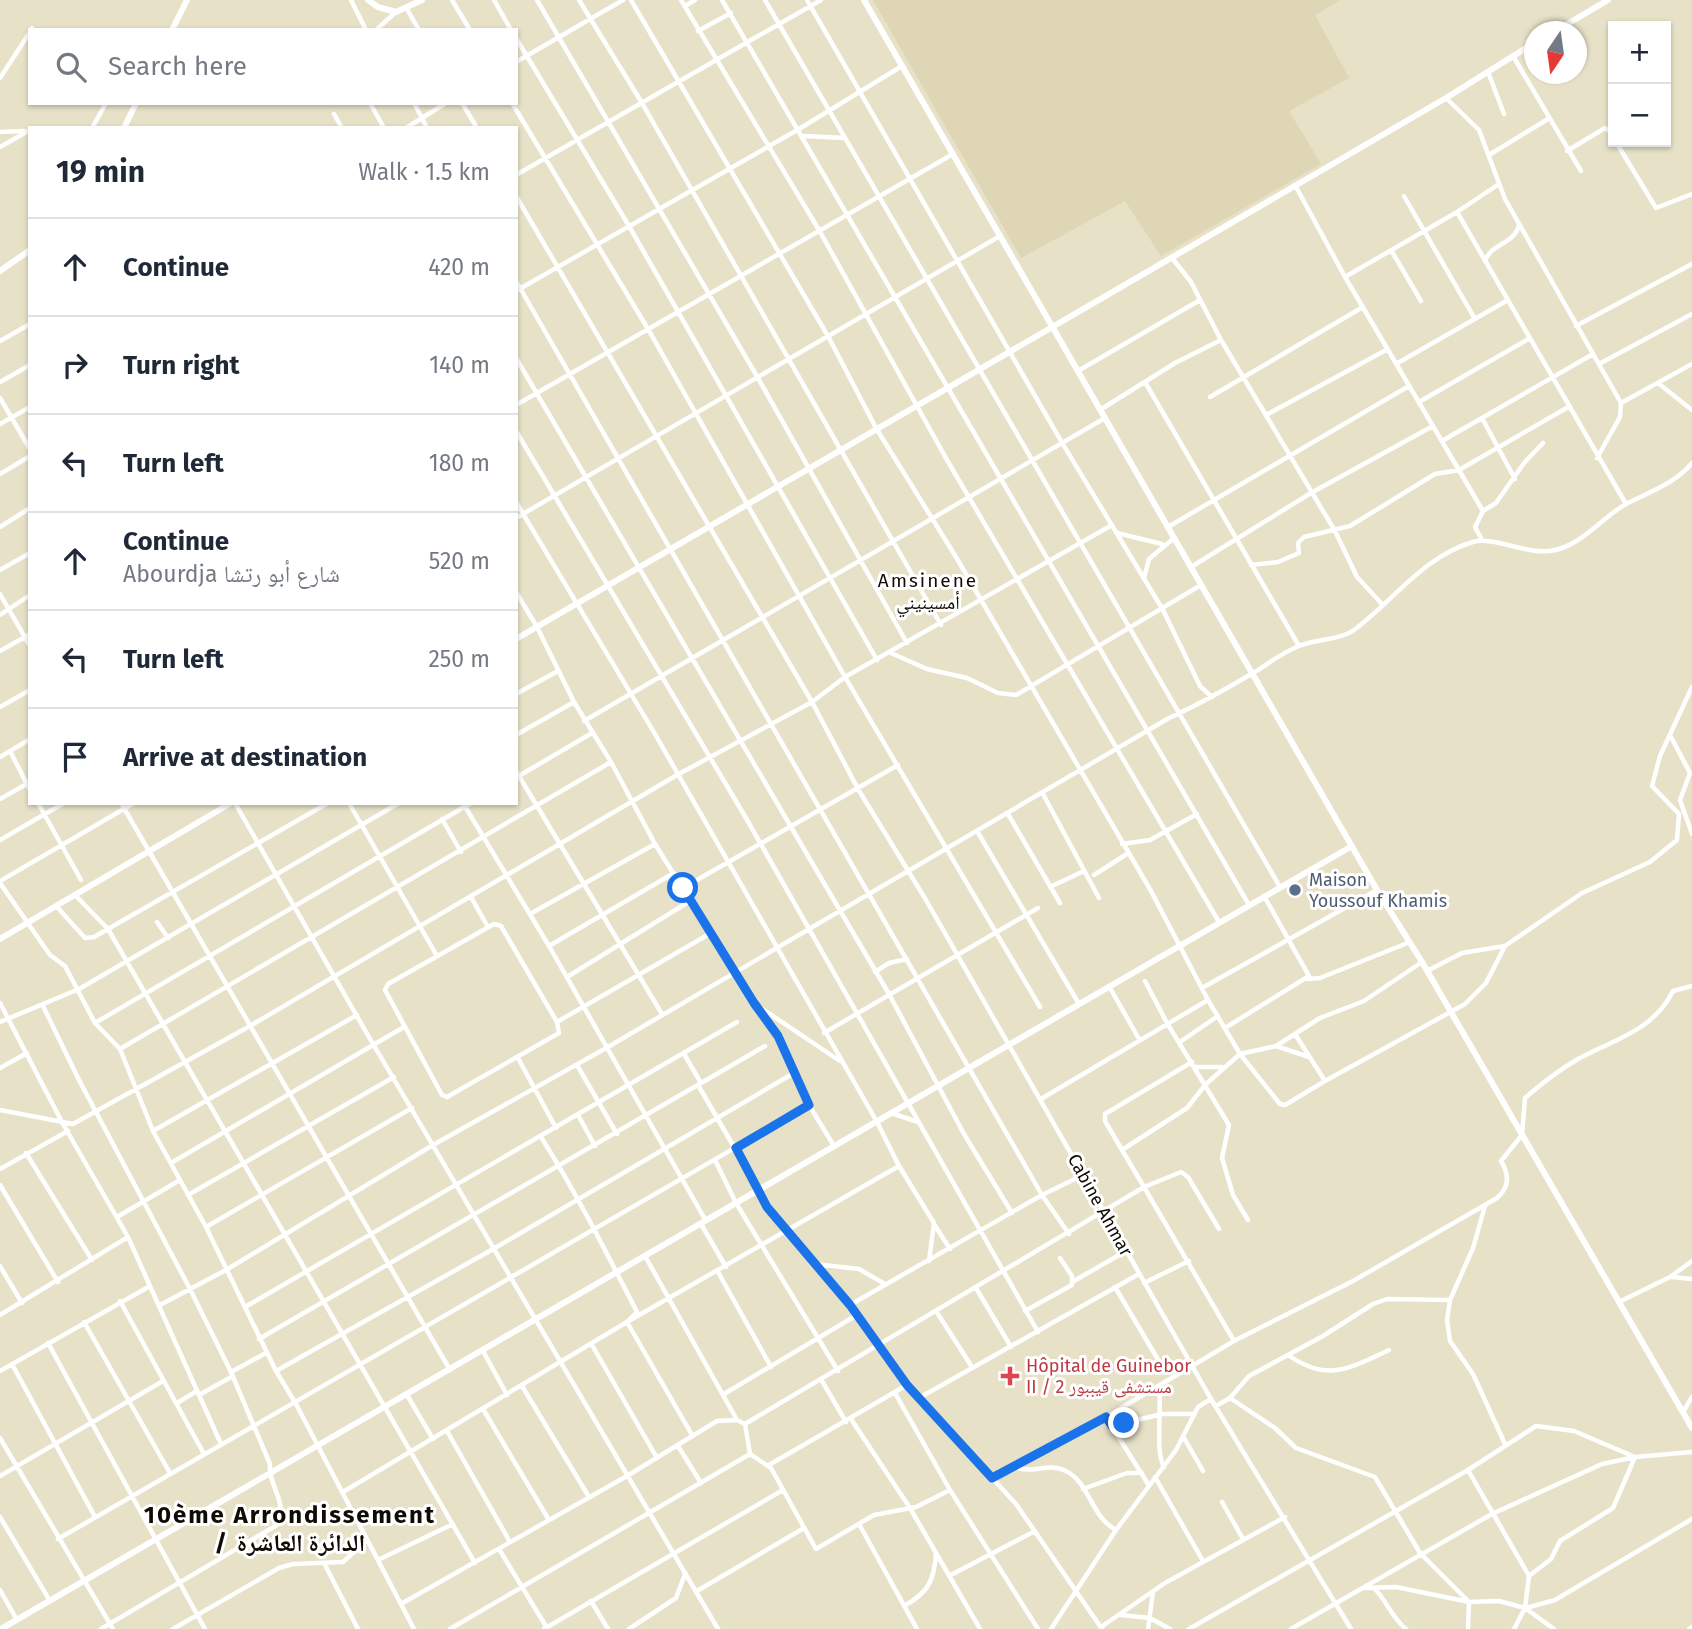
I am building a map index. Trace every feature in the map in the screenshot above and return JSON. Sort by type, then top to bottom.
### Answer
[{"type":"street","points":[[173,28],[187,0]]},
{"type":"street","points":[[351,0],[365,28]]},
{"type":"street","points":[[368,0],[378,7],[396,12]]},
{"type":"street","points":[[378,28],[396,12],[422,0]]},
{"type":"street","points":[[453,0],[469,28]]},
{"type":"street","points":[[494,0],[511,28]]},
{"type":"street","points":[[537,0],[758,378],[907,643]]},
{"type":"street","points":[[579,0],[642,103],[941,625]]},
{"type":"street","points":[[518,61],[622,0]]},
{"type":"street","points":[[631,0],[829,338],[876,428],[1081,772],[1208,1000],[1240,1054],[1280,1104],[1286,1105],[1465,1004],[1478,992],[1505,946],[1582,893],[1650,862],[1676,840],[1679,814],[1653,786],[1660,756],[1692,687]]},
{"type":"street","points":[[681,0],[819,230],[968,495],[1219,922]]},
{"type":"street","points":[[685,6],[695,0]]},
{"type":"street","points":[[722,0],[1098,646],[1150,730],[1249,905]]},
{"type":"street","points":[[765,0],[980,369],[1029,460],[1181,713],[1280,887]]},
{"type":"street","points":[[807,0],[1011,350],[1061,442],[1163,610],[1200,686],[1212,697]]},
{"type":"street","points":[[518,174],[578,142],[678,80],[821,0]]},
{"type":"street","points":[[864,0],[1377,890],[1422,962],[1692,1428]]},
{"type":"street","points":[[1572,21],[1608,0]]},
{"type":"street","points":[[407,9],[418,28]]},
{"type":"street","points":[[698,31],[731,13]]},
{"type":"street","points":[[0,78],[28,35]]},
{"type":"street","points":[[518,41],[629,226],[877,660]]},
{"type":"street","points":[[518,638],[1446,98],[1524,49]]},
{"type":"street","points":[[1512,55],[1567,151],[1581,170]]},
{"type":"street","points":[[902,65],[799,129],[519,289],[773,723],[1042,1195],[1069,1234]]},
{"type":"street","points":[[1488,71],[1504,114]]},
{"type":"street","points":[[1446,98],[1479,130],[1499,184],[1519,224],[1621,403],[1620,417],[1597,458]]},
{"type":"street","points":[[93,126],[105,105]]},
{"type":"street","points":[[125,126],[135,105]]},
{"type":"street","points":[[371,105],[383,126]]},
{"type":"street","points":[[415,105],[427,126]]},
{"type":"street","points":[[409,126],[443,105]]},
{"type":"street","points":[[463,105],[476,126]]},
{"type":"street","points":[[513,105],[648,329],[845,677],[1040,1007]]},
{"type":"street","points":[[334,114],[341,126]]},
{"type":"street","points":[[1489,155],[1548,118]]},
{"type":"street","points":[[1567,151],[1605,128],[1608,130]]},
{"type":"street","points":[[0,132],[27,130]]},
{"type":"street","points":[[0,147],[27,130]]},
{"type":"street","points":[[803,136],[846,138]]},
{"type":"street","points":[[1619,147],[1656,208],[1692,194]]},
{"type":"street","points":[[518,404],[953,154]]},
{"type":"street","points":[[1295,184],[1345,277],[1483,511]]},
{"type":"street","points":[[1345,277],[1457,212],[1499,184]]},
{"type":"street","points":[[1404,196],[1475,319]]},
{"type":"street","name":"Cabine Ahmar","points":[[518,199],[812,702],[858,789],[1041,1099],[1192,1366],[1350,1629]]},
{"type":"street","points":[[1457,212],[1626,504]]},
{"type":"street","points":[[1485,261],[1490,251],[1513,238],[1519,224]]},
{"type":"street","points":[[518,518],[1000,236]]},
{"type":"street","points":[[1391,250],[1421,301]]},
{"type":"street","points":[[0,271],[28,251]]},
{"type":"street","points":[[1172,258],[1191,282],[1311,494],[1335,531],[1357,577],[1382,604]]},
{"type":"street","points":[[1576,326],[1692,264]]},
{"type":"street","points":[[1078,371],[1200,300]]},
{"type":"street","points":[[1396,364],[1508,300]]},
{"type":"street","points":[[1210,397],[1363,307]]},
{"type":"street","points":[[1598,364],[1692,314]]},
{"type":"street","points":[[0,341],[28,325]]},
{"type":"street","points":[[1419,402],[1530,338]]},
{"type":"street","points":[[1100,410],[1222,340]]},
{"type":"street","points":[[1266,415],[1388,349]]},
{"type":"street","points":[[1442,441],[1592,354]]},
{"type":"street","points":[[518,361],[889,994],[1012,1213]]},
{"type":"street","points":[[1621,403],[1692,364]]},
{"type":"street","points":[[0,382],[28,366]]},
{"type":"street","points":[[1145,382],[1299,646]]},
{"type":"street","points":[[1658,383],[1692,411]]},
{"type":"street","points":[[1168,527],[1409,386]]},
{"type":"street","points":[[0,397],[28,446]]},
{"type":"street","points":[[1251,565],[1278,562],[1299,554],[1298,543],[1304,537],[1350,526],[1435,474],[1459,470],[1570,406]]},
{"type":"street","points":[[0,424],[28,408]]},
{"type":"street","points":[[584,721],[968,495],[1105,418]]},
{"type":"street","points":[[1482,418],[1515,479]]},
{"type":"street","points":[[1191,567],[1311,494],[1433,426]]},
{"type":"street","points":[[518,434],[761,844],[982,1231],[1002,1273],[1038,1332]]},
{"type":"street","points":[[1482,540],[1475,527],[1483,511],[1496,503],[1524,463],[1543,443]]},
{"type":"street","points":[[0,474],[28,457]]},
{"type":"street","points":[[946,848],[1299,646],[1352,632],[1427,567],[1469,543],[1482,540],[1522,551],[1552,551],[1576,541],[1626,504],[1651,494],[1669,480],[1682,475],[1692,463]]},
{"type":"street","points":[[518,505],[575,605],[631,693],[877,1122],[899,1166],[950,1249]]},
{"type":"street","points":[[0,527],[28,509]]},
{"type":"street","points":[[0,1112],[7,1111],[73,1124],[250,1026],[677,775],[812,702],[845,677],[941,625],[979,599],[1112,525]]},
{"type":"street","points":[[1116,533],[1163,544]]},
{"type":"street","points":[[1144,579],[1149,559],[1163,544],[1174,538]]},
{"type":"street","points":[[0,570],[28,554]]},
{"type":"street","points":[[890,652],[927,669],[967,678],[998,693],[1016,695],[1201,585]]},
{"type":"street","points":[[0,594],[27,635],[0,651]]},
{"type":"street","points":[[518,595],[537,627],[573,702],[611,762],[655,844],[734,972],[778,1036],[809,1105],[834,1146]]},
{"type":"street","points":[[0,615],[28,597]]},
{"type":"street","points":[[518,693],[558,671]]},
{"type":"street","points":[[0,707],[28,691]]},
{"type":"street","points":[[518,735],[573,702]]},
{"type":"street","points":[[518,773],[592,733]]},
{"type":"street","points":[[1670,735],[1690,773],[1680,800],[1692,834]]},
{"type":"street","points":[[0,757],[28,740]]},
{"type":"street","points":[[0,799],[28,783],[10,751]]},
{"type":"street","points":[[120,1049],[611,762]]},
{"type":"street","points":[[683,888],[898,765]]},
{"type":"street","points":[[518,775],[586,883],[662,1014]]},
{"type":"street","points":[[1042,794],[1099,898]]},
{"type":"street","points":[[39,805],[81,880]]},
{"type":"street","points":[[0,840],[61,805]]},
{"type":"street","points":[[0,939],[230,805]]},
{"type":"street","points":[[234,805],[295,904],[374,1045],[718,1629]]},
{"type":"street","points":[[57,907],[85,938],[108,929],[325,805]]},
{"type":"street","points":[[350,805],[437,956]]},
{"type":"street","points":[[0,1022],[79,989],[396,805]]},
{"type":"street","points":[[95,1023],[464,805],[631,1085],[683,1179],[726,1267]]},
{"type":"street","points":[[414,1629],[296,1404],[275,1371],[206,1227],[153,1131],[134,1091],[120,1049],[95,1023],[65,966],[50,956],[0,882],[123,806],[171,894],[309,1124],[450,1370]]},
{"type":"street","points":[[1008,814],[1060,903]]},
{"type":"street","points":[[1122,844],[1150,839],[1197,814]]},
{"type":"street","points":[[442,819],[461,852]]},
{"type":"street","points":[[160,1305],[226,1270],[433,1145],[577,1065],[984,828]]},
{"type":"street","points":[[977,831],[1028,913],[1079,1004]]},
{"type":"street","points":[[530,914],[655,844]]},
{"type":"street","points":[[4,1628],[1352,846]]},
{"type":"street","points":[[1094,875],[1127,855]]},
{"type":"street","points":[[1050,887],[1084,871]]},
{"type":"street","points":[[549,946],[674,873]]},
{"type":"street","points":[[1202,988],[1377,890]]},
{"type":"street","points":[[76,896],[108,929],[128,962],[183,1063],[475,1563]]},
{"type":"street","points":[[1264,896],[1308,972],[1307,979]]},
{"type":"street","points":[[471,897],[488,927]]},
{"type":"street","points":[[567,977],[690,901]]},
{"type":"street","points":[[824,1033],[1038,908]]},
{"type":"street","points":[[157,922],[167,939]]},
{"type":"street","points":[[494,924],[501,926],[560,1028],[557,1037],[447,1097],[442,1094],[404,1027],[386,987],[488,927],[494,924]]},
{"type":"street","points":[[557,1021],[711,933]]},
{"type":"street","points":[[1225,1028],[1307,979],[1333,974],[1410,943]]},
{"type":"street","points":[[1427,971],[1462,953],[1505,946]]},
{"type":"street","points":[[875,972],[889,963],[907,959]]},
{"type":"street","points":[[1122,1150],[1187,1108],[1206,1084],[1240,1054],[1276,1046],[1320,1018],[1364,1001],[1422,962]]},
{"type":"street","points":[[1145,981],[1230,1128],[1222,1158],[1233,1195],[1248,1220]]},
{"type":"street","points":[[1110,986],[1139,1040]]},
{"type":"street","points":[[992,1478],[1106,1417],[1234,1341],[1353,1281],[1502,1194],[1508,1172],[1501,1161],[1522,1135],[1525,1098],[1579,1059],[1630,1036],[1661,1012],[1673,991],[1692,986]]},
{"type":"street","points":[[1041,1099],[1208,1000]]},
{"type":"street","points":[[0,1003],[63,1124],[128,1237],[221,1444]]},
{"type":"street","points":[[754,1003],[844,1065]]},
{"type":"street","points":[[43,1006],[232,1374],[270,1464],[269,1476],[282,1502],[277,1525],[112,1627],[101,1629]]},
{"type":"street","points":[[153,1131],[357,1015]]},
{"type":"street","points":[[1180,1042],[1218,1016]]},
{"type":"street","points":[[245,1307],[737,1022]]},
{"type":"street","points":[[171,1163],[404,1027]]},
{"type":"street","points":[[1295,1034],[1325,1082]]},
{"type":"street","points":[[260,1339],[765,1046]]},
{"type":"street","points":[[1276,1046],[1310,1058]]},
{"type":"street","points":[[0,1068],[27,1054]]},
{"type":"street","points":[[684,1054],[758,1191],[788,1232],[850,1305],[907,1385],[1016,1504],[1077,1589],[1101,1628],[1203,1561],[1285,1517]]},
{"type":"street","points":[[518,1058],[556,1128]]},
{"type":"street","points":[[1223,1067],[1193,1064],[1105,1114],[1105,1121],[1234,1341]]},
{"type":"street","points":[[577,1065],[617,1134]]},
{"type":"street","points":[[275,1371],[495,1248],[794,1073]]},
{"type":"street","points":[[188,1195],[394,1077]]},
{"type":"street","points":[[58,1539],[253,1424],[296,1404],[809,1105]]},
{"type":"street","points":[[206,1227],[412,1108]]},
{"type":"street","points":[[891,1113],[918,1122]]},
{"type":"street","points":[[578,1115],[595,1146]]},
{"type":"street","points":[[0,1169],[68,1131]]},
{"type":"street","points":[[541,1137],[580,1199],[619,1272],[637,1311],[627,1322]]},
{"type":"street","points":[[26,1153],[92,1260]]},
{"type":"street","points":[[715,1160],[737,1203],[838,1371]]},
{"type":"street","points":[[343,1492],[627,1322],[670,1300],[899,1166]]},
{"type":"street","points":[[745,1424],[1069,1234],[1144,1187],[1181,1172],[1188,1177],[1219,1229]]},
{"type":"street","points":[[850,1305],[1042,1195],[1083,1175]]},
{"type":"street","points":[[117,1217],[142,1199],[180,1180]]},
{"type":"street","points":[[0,1185],[58,1282]]},
{"type":"street","points":[[1485,1205],[1473,1248],[1450,1300],[1447,1320],[1450,1340],[1473,1374],[1504,1444]]},
{"type":"street","points":[[928,1262],[934,1223]]},
{"type":"street","points":[[0,1315],[128,1237]]},
{"type":"street","points":[[1025,1311],[1126,1251]]},
{"type":"street","points":[[645,1256],[737,1420]]},
{"type":"street","points":[[1060,1258],[1074,1281]]},
{"type":"street","points":[[1144,1283],[1189,1261]]},
{"type":"street","points":[[1619,1302],[1670,1277],[1692,1261]]},
{"type":"street","points":[[814,1264],[859,1269],[886,1285]]},
{"type":"street","points":[[0,1265],[22,1303]]},
{"type":"street","points":[[718,1272],[771,1367]]},
{"type":"street","points":[[919,1398],[1139,1273]]},
{"type":"street","points":[[1670,1277],[1692,1279]]},
{"type":"street","points":[[0,1371],[150,1286]]},
{"type":"street","points":[[1115,1287],[1160,1363]]},
{"type":"street","points":[[976,1288],[1011,1347]]},
{"type":"street","points":[[1216,1406],[1230,1398],[1249,1376],[1373,1304],[1387,1299],[1450,1300]]},
{"type":"street","points":[[120,1301],[204,1454]]},
{"type":"street","points":[[936,1311],[972,1367]]},
{"type":"street","points":[[724,1394],[857,1315]]},
{"type":"street","points":[[83,1322],[170,1474]]},
{"type":"street","points":[[627,1322],[692,1435]]},
{"type":"street","points":[[48,1343],[205,1629]]},
{"type":"street","points":[[592,1345],[657,1458]]},
{"type":"street","points":[[1288,1355],[1311,1368],[1347,1371],[1389,1350]]},
{"type":"street","points":[[483,1351],[506,1395]]},
{"type":"street","points":[[177,1403],[266,1353]]},
{"type":"street","points":[[12,1364],[95,1517]]},
{"type":"street","points":[[0,1476],[163,1381]]},
{"type":"street","points":[[821,1381],[910,1508],[980,1629]]},
{"type":"street","points":[[768,1465],[849,1421],[907,1385]]},
{"type":"street","points":[[522,1386],[589,1497]]},
{"type":"street","points":[[1159,1386],[1162,1414],[1158,1447],[1164,1467]]},
{"type":"street","points":[[895,1393],[989,1555],[1038,1629]]},
{"type":"street","points":[[407,1395],[433,1438]]},
{"type":"street","points":[[1683,1412],[1692,1397]]},
{"type":"street","points":[[1230,1398],[1275,1428],[1296,1448],[1375,1477],[1420,1553],[1469,1602],[1468,1629]]},
{"type":"street","points":[[1051,1629],[1115,1530],[1148,1484],[1164,1467],[1194,1414],[1201,1405],[1212,1399]]},
{"type":"street","points":[[483,1409],[550,1520]]},
{"type":"street","points":[[1112,1426],[1162,1414],[1194,1414]]},
{"type":"street","points":[[1106,1417],[1148,1484]]},
{"type":"street","points":[[401,1604],[627,1476],[716,1421],[737,1420],[745,1424]]},
{"type":"street","points":[[745,1424],[750,1454],[768,1465],[813,1547],[820,1549],[882,1512],[910,1508],[950,1490]]},
{"type":"street","points":[[1189,1629],[1468,1470],[1504,1444],[1542,1426],[1574,1431],[1635,1457]]},
{"type":"street","points":[[447,1431],[510,1542]]},
{"type":"street","points":[[1183,1437],[1203,1471]]},
{"type":"street","points":[[0,1438],[112,1627]]},
{"type":"street","points":[[678,1446],[701,1483]]},
{"type":"street","points":[[1291,1629],[1492,1514],[1602,1464],[1635,1457],[1692,1452]]},
{"type":"street","points":[[450,1629],[750,1454]]},
{"type":"street","points":[[1530,1576],[1551,1559],[1560,1541],[1613,1508],[1635,1457]]},
{"type":"street","points":[[1017,1467],[1068,1472],[1083,1489],[1099,1518],[1115,1530]]},
{"type":"street","points":[[1468,1470],[1530,1576],[1525,1608],[1514,1629]]},
{"type":"street","points":[[1083,1489],[1127,1473],[1142,1473]]},
{"type":"street","points":[[1155,1477],[1203,1561]]},
{"type":"street","points":[[499,1549],[546,1628],[783,1490]]},
{"type":"street","points":[[1222,1502],[1243,1539]]},
{"type":"street","points":[[0,1517],[50,1602]]},
{"type":"street","points":[[1525,1608],[1555,1600],[1692,1519]]},
{"type":"street","points":[[378,1560],[453,1524]]},
{"type":"street","points":[[859,1524],[918,1629]]},
{"type":"street","points":[[697,1591],[804,1528]]},
{"type":"street","points":[[949,1576],[1035,1531]]},
{"type":"street","points":[[173,1629],[279,1568],[343,1562],[368,1540]]},
{"type":"street","points":[[904,1606],[922,1597],[932,1584],[936,1553]]},
{"type":"street","points":[[323,1562],[358,1629]]},
{"type":"street","points":[[628,1629],[676,1598],[685,1572]]},
{"type":"street","points":[[1364,1588],[1396,1587],[1469,1602],[1499,1601],[1525,1608],[1554,1629]]},
{"type":"street","points":[[1374,1588],[1383,1597],[1395,1619],[1406,1629]]},
{"type":"street","points":[[0,1590],[17,1620]]},
{"type":"street","points":[[1148,1629],[1153,1592]]},
{"type":"street","points":[[591,1601],[608,1629]]},
{"type":"street","points":[[1120,1614],[1150,1618],[1170,1629]]},
{"type":"shaded area","points":[[873,0],[1340,0],[1315,15],[1349,78],[1289,111],[1321,164],[1161,256],[1125,201],[1021,258]]},
{"type":"place","name":"Maison Youssouf Khamis","points":[[1295,890]]},
{"type":"place","name":"Hôpital de Guinebor II / مستشفى قيببور 2","points":[[1010,1376]]},
{"type":"district","name":"Amsinene أمسينيني","points":[[928,591]]},
{"type":"district","name":"10ème Arrondissement / الدائرة العاشرة","points":[[290,1529]]},
{"type":"route","points":[[683,888],[754,1003],[778,1036],[809,1105],[736,1148],[767,1207],[850,1305],[907,1385],[992,1478],[1106,1417],[1112,1426],[1124,1423]]}]
